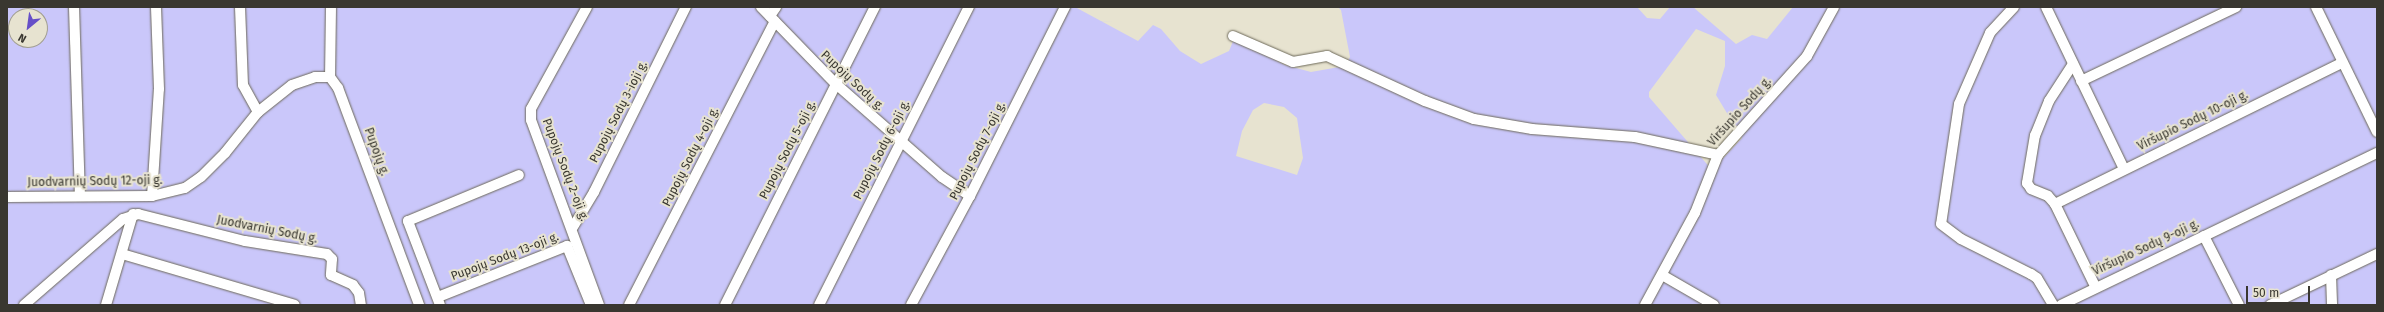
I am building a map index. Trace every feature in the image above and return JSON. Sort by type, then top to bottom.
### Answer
[{"type":"street","points":[[74,7],[80,196]]},
{"type":"street","points":[[152,196],[159,89],[156,7]]},
{"type":"street","points":[[240,7],[242,85],[258,112]]},
{"type":"street","points":[[330,77],[332,7]]},
{"type":"street","name":"Pupojų Sodų 2-oji g.","points":[[587,7],[532,110],[531,120],[573,227],[599,305]]},
{"type":"street","name":"Pupojų Sodų 3-ioji g.","points":[[573,227],[686,7]]},
{"type":"street","name":"Pupojų Sodų g.","points":[[761,7],[836,84],[900,142],[970,196]]},
{"type":"street","name":"Pupojų Sodų 4-oji g.","points":[[630,305],[772,18],[776,7]]},
{"type":"street","name":"Pupojų Sodų 5-oji g.","points":[[725,305],[875,7]]},
{"type":"street","name":"Pupojų Sodų 6-oji g.","points":[[819,305],[969,7]]},
{"type":"street","name":"Pupojų Sodų 7-oji g.","points":[[911,305],[970,196],[1065,7]]},
{"type":"street","name":"Viršupio Sodų g.","points":[[1644,305],[1695,213],[1718,155],[1806,56],[1834,7]]},
{"type":"street","points":[[2014,7],[1990,33],[1959,104],[1941,224],[1961,239],[2037,278],[2053,305]]},
{"type":"street","points":[[2046,7],[2124,169]]},
{"type":"street","points":[[2081,81],[2236,7]]},
{"type":"street","points":[[2316,7],[2377,132]]},
{"type":"street","points":[[1233,36],[1293,62],[1327,56],[1425,101],[1474,119],[1532,129],[1635,137],[1718,155]]},
{"type":"street","name":"Viršupio Sodų 10-oji g.","points":[[2055,204],[2342,63]]},
{"type":"street","points":[[2055,204],[2028,186],[2029,163],[2048,101],[2073,64]]},
{"type":"street","name":"Juodvarnių Sodų 12-oji g.","points":[[7,196],[152,196],[185,188],[201,177],[258,112],[302,80],[330,77]]},
{"type":"street","name":"Pupojų g.","points":[[330,77],[338,88],[419,305]]},
{"type":"street","name":"Viršupio Sodų 9-oji g.","points":[[2055,204],[2096,288],[2377,153]]},
{"type":"street","points":[[439,301],[408,221],[518,174]]},
{"type":"street","points":[[106,305],[133,214]]},
{"type":"street","points":[[24,305],[123,219],[133,214]]},
{"type":"street","name":"Juodvarnių Sodų g.","points":[[133,214],[245,242],[327,254],[332,259],[331,275],[353,284],[359,292],[361,305]]},
{"type":"street","points":[[2204,236],[2238,305]]},
{"type":"street","name":"Pupojų Sodų 13-oji g.","points":[[439,301],[567,246],[591,305]]},
{"type":"street","points":[[122,254],[295,305]]},
{"type":"street","points":[[2270,305],[2377,254]]},
{"type":"street","points":[[1662,275],[1714,305]]},
{"type":"street","points":[[2332,275],[2332,305]]},
{"type":"street","points":[[2061,305],[2096,288]]},
{"type":"shaded area","points":[[7,7],[1075,7],[1138,41],[1153,25],[1161,29],[1180,51],[1201,64],[1229,51],[1234,39],[1285,65],[1311,72],[1345,66],[1350,57],[1341,10],[1338,7],[1637,7],[1647,18],[1660,19],[1670,7],[1693,7],[1736,44],[1752,35],[1767,39],[1793,7],[2377,7],[2377,305],[7,305]],"holes":[[[1696,29],[1725,41],[1725,66],[1716,95],[1742,138],[1712,170],[1649,97],[1649,92]],[[1264,103],[1284,107],[1297,118],[1303,158],[1297,175],[1236,156],[1242,131],[1253,110]]]}]
